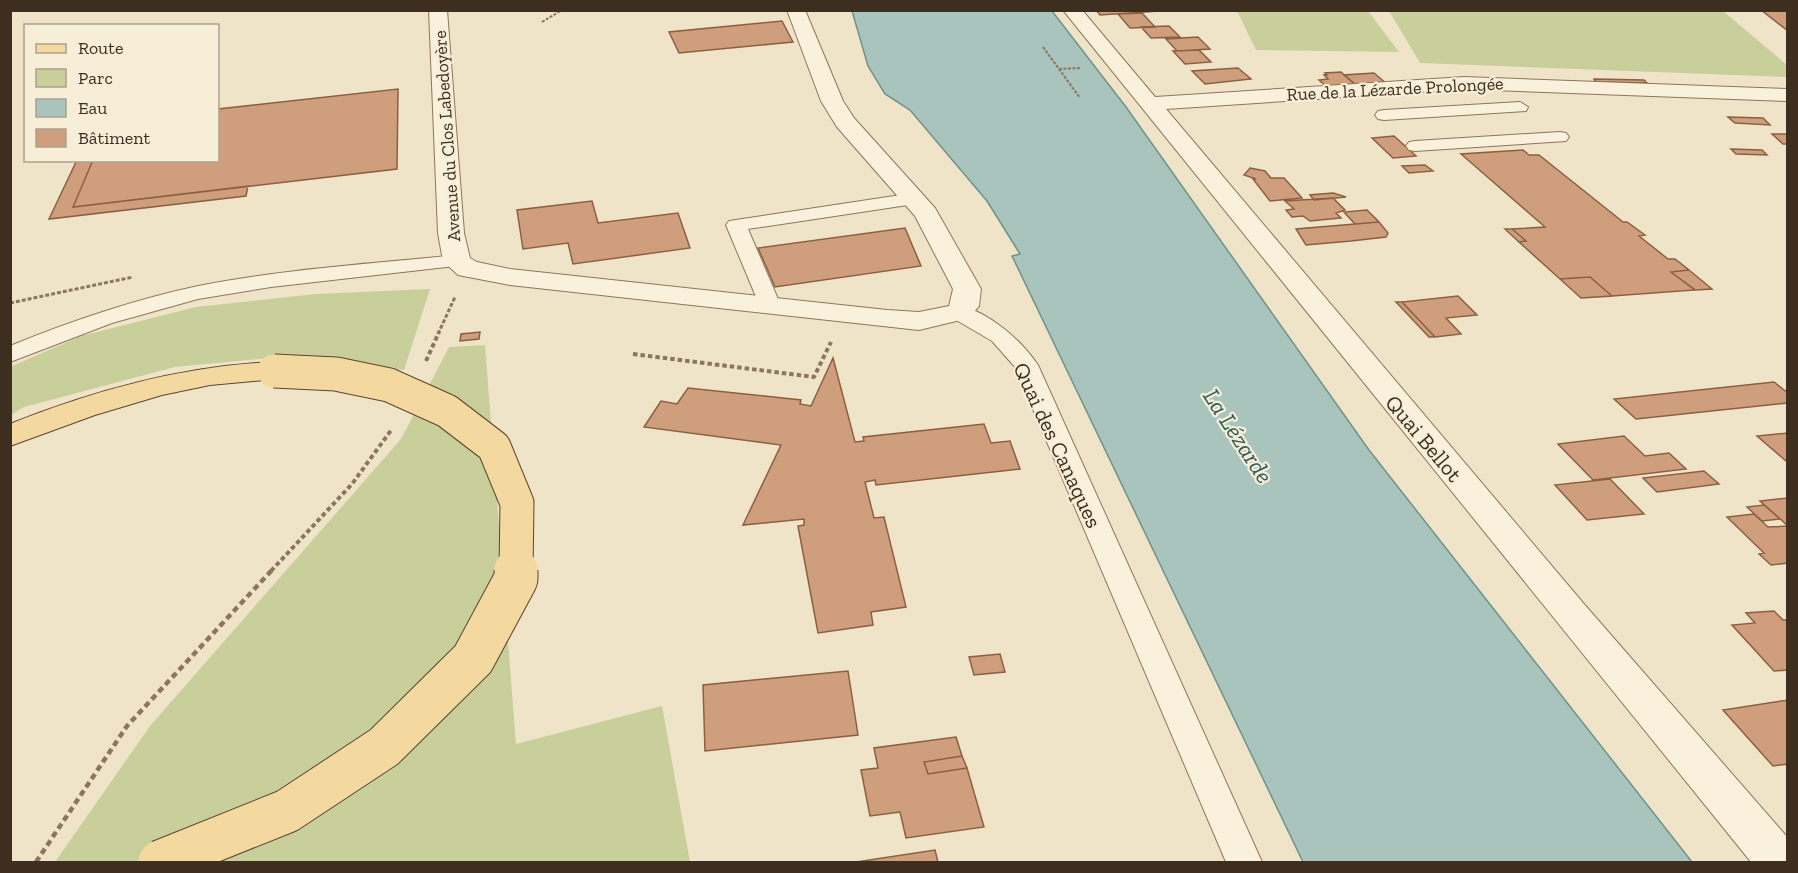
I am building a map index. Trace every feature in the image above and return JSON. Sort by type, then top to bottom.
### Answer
[{"type":"main road","points":[[10,436],[68,412],[137,390],[212,376],[274,371],[336,374],[389,385],[447,411],[494,447],[517,503],[516,579],[473,659],[384,747],[287,811],[160,862]]},
{"type":"street","name":"Avenue du Clos Labedoyère","points":[[438,10],[451,233],[462,265]]},
{"type":"street","points":[[462,265],[487,274],[887,319],[919,321],[959,312],[965,306],[967,289],[926,213],[845,122],[832,100],[796,10]]},
{"type":"street","name":"Quai Bellot","points":[[1072,10],[1570,614],[1779,862]]},
{"type":"street","name":"Rue de la Lézarde Prolongée","points":[[1148,104],[1464,83],[1787,95]]},
{"type":"lane","points":[[1384,116],[1520,107]]},
{"type":"lane","points":[[1415,146],[1560,137]]},
{"type":"lane","points":[[770,306],[736,225],[914,199]]},
{"type":"lane","points":[[10,355],[71,329],[162,301],[240,287],[462,265]]},
{"type":"lane","name":"Quai des Canaques","points":[[959,312],[1000,336],[1026,365],[1244,862]]},
{"type":"path","points":[[542,22],[562,10]]},
{"type":"path","points":[[1043,47],[1080,98]]},
{"type":"path","points":[[424,366],[462,265]]},
{"type":"path","points":[[633,354],[814,377],[843,314]]},
{"type":"path","points":[[36,862],[127,726],[352,483],[396,424]]},
{"type":"green space","points":[[1237,11],[1368,11],[1399,52],[1256,50]]},
{"type":"green space","points":[[1389,11],[1723,11],[1787,65],[1787,77],[1420,63]]},
{"type":"green space","points":[[430,289],[404,370],[279,357],[175,367],[24,407],[11,415],[10,367],[81,336],[196,307],[315,294]]},
{"type":"green space","points":[[485,345],[516,744],[662,706],[690,862],[55,862],[150,726],[401,439],[449,347]]},
{"type":"water","name":"La Lézarde","points":[[852,11],[1052,11],[1126,107],[1369,450],[1692,862],[1303,862],[1012,256],[1020,254],[987,201],[910,110],[885,94],[868,66]]},
{"type":"building","points":[[1096,10],[1159,10],[1161,11],[1100,15]]},
{"type":"building","points":[[1761,10],[1788,10],[1788,31]]},
{"type":"building","points":[[1142,13],[1155,27],[1130,28],[1118,14]]},
{"type":"building","points":[[782,21],[793,42],[679,53],[669,32]]},
{"type":"building","points":[[1169,26],[1180,37],[1151,38],[1141,27]]},
{"type":"building","points":[[1198,37],[1210,49],[1177,51],[1166,39]]},
{"type":"building","points":[[1199,50],[1211,62],[1185,64],[1173,51]]},
{"type":"building","points":[[1238,68],[1251,79],[1205,84],[1192,71]]},
{"type":"building","points":[[1341,72],[1357,86],[1328,88],[1319,80],[1328,79],[1325,73]]},
{"type":"building","points":[[1374,73],[1387,84],[1357,86],[1344,75]]},
{"type":"building","points":[[1594,79],[1644,80],[1647,83],[1596,82]]},
{"type":"building","points":[[398,89],[397,169],[73,207],[92,162],[219,162],[219,109]]},
{"type":"building","points":[[1728,117],[1763,118],[1770,125],[1735,123]]},
{"type":"building","points":[[1772,134],[1788,134],[1788,144],[1783,144]]},
{"type":"building","points":[[1394,136],[1416,156],[1393,158],[1372,138]]},
{"type":"building","points":[[1731,149],[1762,150],[1767,155],[1736,154]]},
{"type":"building","points":[[1523,150],[1529,155],[1539,155],[1623,222],[1627,222],[1645,235],[1639,236],[1668,259],[1675,259],[1689,270],[1671,272],[1695,290],[1612,296],[1590,277],[1560,279],[1519,242],[1526,241],[1512,229],[1545,227],[1461,154]]},
{"type":"building","points":[[76,162],[92,162],[73,207],[248,186],[246,196],[49,219]]},
{"type":"building","points":[[1425,165],[1433,171],[1409,173],[1402,166]]},
{"type":"building","points":[[1250,168],[1265,171],[1271,178],[1284,178],[1302,198],[1270,201],[1253,179],[1256,179],[1244,175]]},
{"type":"building","points":[[1333,193],[1346,197],[1314,200],[1310,195]]},
{"type":"building","points":[[1333,198],[1345,210],[1336,213],[1341,218],[1310,221],[1303,216],[1292,217],[1286,210],[1294,209],[1285,201]]},
{"type":"building","points":[[592,201],[598,223],[678,213],[690,248],[573,264],[568,243],[523,249],[517,210]]},
{"type":"building","points":[[1367,210],[1379,222],[1355,224],[1344,212]]},
{"type":"building","points":[[1379,222],[1388,233],[1386,237],[1306,245],[1296,229]]},
{"type":"building","points":[[905,228],[921,266],[775,287],[758,248]]},
{"type":"building","points":[[1505,229],[1512,229],[1526,241],[1519,242]]},
{"type":"building","points":[[1689,270],[1712,289],[1695,290],[1671,272]]},
{"type":"building","points":[[1590,277],[1612,296],[1581,298],[1560,279]]},
{"type":"building","points":[[1458,296],[1477,315],[1446,318],[1461,334],[1435,337],[1402,302]]},
{"type":"building","points":[[1396,302],[1402,302],[1435,337],[1429,337]]},
{"type":"building","points":[[480,332],[479,339],[460,341],[461,334]]},
{"type":"building","points":[[833,358],[855,442],[864,441],[863,437],[984,424],[991,443],[1010,441],[1020,469],[876,485],[875,480],[865,482],[874,518],[884,517],[906,607],[871,612],[873,625],[818,633],[798,526],[804,525],[804,519],[743,525],[781,445],[644,427],[661,401],[677,404],[688,388],[801,400],[800,404],[811,406]]},
{"type":"building","points":[[1774,382],[1788,393],[1788,403],[1636,419],[1614,399]]},
{"type":"building","points":[[1788,433],[1788,461],[1757,436]]},
{"type":"building","points":[[1624,436],[1645,456],[1669,453],[1686,469],[1593,480],[1558,444]]},
{"type":"building","points":[[1704,471],[1719,484],[1657,492],[1643,478]]},
{"type":"building","points":[[1610,479],[1644,514],[1587,520],[1555,485]]},
{"type":"building","points":[[1788,498],[1788,526],[1760,501]]},
{"type":"building","points":[[1764,505],[1780,519],[1762,521],[1747,507]]},
{"type":"building","points":[[1754,514],[1768,527],[1788,526],[1788,563],[1771,565],[1759,554],[1764,553],[1727,517]]},
{"type":"building","points":[[1774,611],[1783,620],[1788,620],[1788,670],[1774,671],[1732,625],[1755,623],[1746,613]]},
{"type":"building","points":[[1000,654],[1005,672],[974,675],[969,657]]},
{"type":"building","points":[[848,671],[858,735],[705,751],[703,685]]},
{"type":"building","points":[[1788,700],[1788,764],[1773,766],[1723,710]]},
{"type":"building","points":[[956,737],[962,756],[924,762],[928,774],[967,768],[984,827],[906,838],[900,812],[870,816],[861,770],[878,768],[874,748]]},
{"type":"building","points":[[962,756],[967,768],[928,774],[924,762]]},
{"type":"building","points":[[935,850],[938,862],[856,862]]}]
